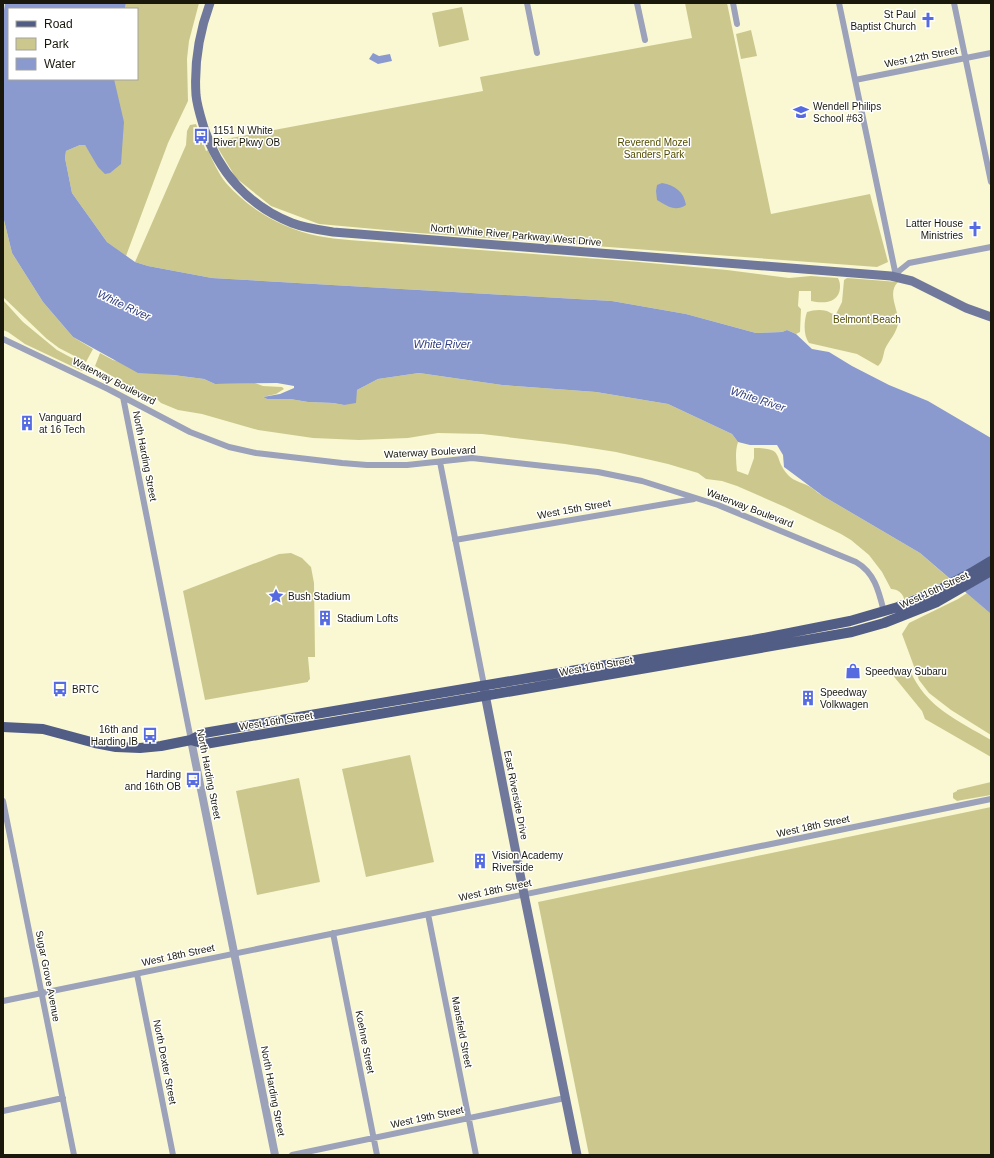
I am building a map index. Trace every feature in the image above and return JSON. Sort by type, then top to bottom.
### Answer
[{"type":"main road","name":"North White River Parkway West Drive","points":[[210,3],[202,30],[197,60],[196,96],[206,133],[220,164],[238,187],[266,210],[290,222],[320,230],[346,233],[896,276],[919,284],[966,308],[991,317]]},
{"type":"main road","name":"West 16th Street","points":[[484,690],[664,665],[852,632],[902,617],[991,561]]},
{"type":"main road","name":"West 16th Street","points":[[3,727],[43,729],[116,747],[155,747],[192,740],[205,744],[484,690],[850,622],[935,597],[991,571]]},
{"type":"main road","name":"East Riverside Drive","points":[[484,690],[577,1155]]},
{"type":"street","points":[[527,3],[537,53]]},
{"type":"street","points":[[637,3],[645,40]]},
{"type":"street","points":[[733,3],[737,24]]},
{"type":"street","points":[[839,3],[896,276]]},
{"type":"street","points":[[954,3],[991,182]]},
{"type":"street","name":"West 12th Street","points":[[855,80],[991,53]]},
{"type":"street","points":[[896,276],[899,271],[909,263],[991,247]]},
{"type":"street","name":"Waterway Boulevard","points":[[3,339],[79,375],[206,440],[241,450],[325,462],[367,465],[407,465],[474,458],[598,472],[642,481],[718,505],[848,557],[859,563],[868,571],[875,581],[884,612]]},
{"type":"street","name":"North Harding Street","points":[[123,397],[275,1155]]},
{"type":"street","name":"East Riverside Drive","points":[[440,462],[484,690]]},
{"type":"street","name":"West 15th Street","points":[[455,540],[696,498]]},
{"type":"street","name":"West 18th Street","points":[[3,1001],[991,799]]},
{"type":"street","name":"Sugar Grove Avenue","points":[[3,802],[74,1155]]},
{"type":"street","name":"Mansfield Street","points":[[428,914],[476,1155]]},
{"type":"street","name":"Koehne Street","points":[[333,933],[377,1155]]},
{"type":"street","name":"North Dexter Street","points":[[137,974],[174,1155]]},
{"type":"street","points":[[3,1111],[63,1098]]},
{"type":"street","name":"West 19th Street","points":[[292,1155],[565,1098]]},
{"type":"green space","points":[[126,3],[199,3],[189,41],[187,59],[188,101],[168,143],[126,256],[107,242],[72,193],[65,158],[66,151],[80,145],[85,145],[90,152],[114,80],[138,80],[138,8],[125,8]]},
{"type":"green space","name":"Reverend Mozel Sanders Park","points":[[685,3],[727,3],[771,214],[870,194],[888,262],[877,267],[419,233],[319,224],[271,206],[236,178],[215,141],[483,91],[480,77],[692,38]]},
{"type":"green space","points":[[462,7],[469,40],[439,47],[432,13]]},
{"type":"green space","points":[[751,30],[757,56],[741,59],[736,34]]},
{"type":"green space","points":[[196,124],[206,151],[208,150],[223,179],[236,193],[268,217],[305,233],[322,237],[349,240],[639,262],[727,270],[789,278],[811,276],[838,278],[840,284],[839,293],[837,297],[830,301],[820,302],[811,301],[811,291],[799,291],[798,306],[801,309],[800,332],[796,334],[787,330],[782,332],[756,333],[686,314],[612,301],[212,278],[148,266],[135,262],[186,145],[187,131],[190,125]]},
{"type":"green space","points":[[3,216],[12,253],[43,302],[73,337],[93,349],[86,362],[59,348],[47,339],[3,297]]},
{"type":"green space","name":"Belmont Beach","points":[[847,278],[898,282],[893,292],[893,297],[898,324],[896,331],[885,349],[883,358],[878,366],[857,354],[809,343],[807,340],[805,320],[807,312],[822,310],[836,314],[842,302],[844,280]]},
{"type":"green space","points":[[3,300],[23,322],[57,350],[85,365],[84,370],[82,371],[25,344],[3,330]]},
{"type":"green space","points":[[100,353],[113,360],[173,375],[204,379],[215,384],[255,383],[263,386],[282,387],[284,389],[276,394],[263,397],[267,399],[290,399],[344,405],[357,390],[378,379],[419,373],[502,385],[596,392],[668,404],[732,434],[738,442],[736,452],[737,471],[748,475],[754,458],[754,448],[764,448],[775,452],[783,469],[790,477],[809,486],[920,553],[950,579],[904,599],[899,592],[891,589],[882,572],[869,555],[841,534],[737,486],[722,481],[706,479],[698,473],[668,464],[616,452],[482,434],[438,433],[408,438],[359,440],[313,438],[258,430],[202,414],[178,410],[161,403],[156,398],[139,392],[95,366]]},
{"type":"green space","points":[[291,553],[302,558],[311,567],[314,583],[315,657],[308,657],[310,679],[308,682],[205,700],[183,591],[279,554]]},
{"type":"green space","points":[[967,593],[991,614],[991,735],[951,710],[929,693],[919,680],[902,634],[909,623]]},
{"type":"green space","points":[[910,670],[916,683],[924,694],[944,712],[991,740],[991,757],[925,719],[922,711],[891,673]]},
{"type":"green space","points":[[410,755],[434,862],[366,877],[342,769]]},
{"type":"green space","points":[[299,778],[320,882],[257,895],[236,791]]},
{"type":"green space","points":[[991,782],[991,795],[957,801],[953,798],[953,793],[957,790]]},
{"type":"green space","points":[[991,807],[991,1155],[589,1155],[538,902]]},
{"type":"water","name":"White River","points":[[5,3],[126,3],[125,8],[8,8],[8,80],[114,80],[124,122],[121,164],[110,173],[105,174],[98,167],[85,145],[80,145],[66,151],[65,158],[72,193],[107,242],[135,262],[148,266],[212,278],[612,301],[686,314],[756,333],[782,332],[787,330],[796,334],[812,349],[829,352],[889,385],[928,401],[991,438],[991,614],[920,553],[823,496],[784,467],[783,455],[777,445],[750,445],[738,442],[732,434],[668,404],[596,392],[502,385],[419,373],[378,379],[357,390],[356,403],[344,405],[290,399],[267,399],[263,397],[280,394],[294,388],[294,386],[277,383],[215,384],[204,379],[138,373],[73,337],[43,302],[12,253],[3,216],[3,18]]},
{"type":"water","points":[[373,53],[379,56],[390,54],[392,61],[378,64],[369,59]]},
{"type":"water","points":[[662,183],[675,187],[683,196],[686,205],[675,208],[657,200],[657,185]]},
{"type":"place","name":"St Paul Baptist Church","points":[[928,20]]},
{"type":"place","name":"Wendell Philips School #63","points":[[801,112]]},
{"type":"place","name":"1151 N White River Pkwy OB","points":[[201,136]]},
{"type":"place","name":"Latter House Ministries","points":[[975,229]]},
{"type":"place","name":"Vanguard at 16 Tech","points":[[27,423]]},
{"type":"place","name":"Bush Stadium","points":[[276,596]]},
{"type":"place","name":"Stadium Lofts","points":[[325,618]]},
{"type":"place","name":"Speedway Subaru","points":[[853,671]]},
{"type":"place","name":"BRTC","points":[[60,689]]},
{"type":"place","name":"Speedway Volkwagen","points":[[808,698]]},
{"type":"place","name":"16th and Harding IB","points":[[150,735]]},
{"type":"place","name":"Harding and 16th OB","points":[[193,780]]},
{"type":"place","name":"Vision Academy Riverside","points":[[480,861]]}]
